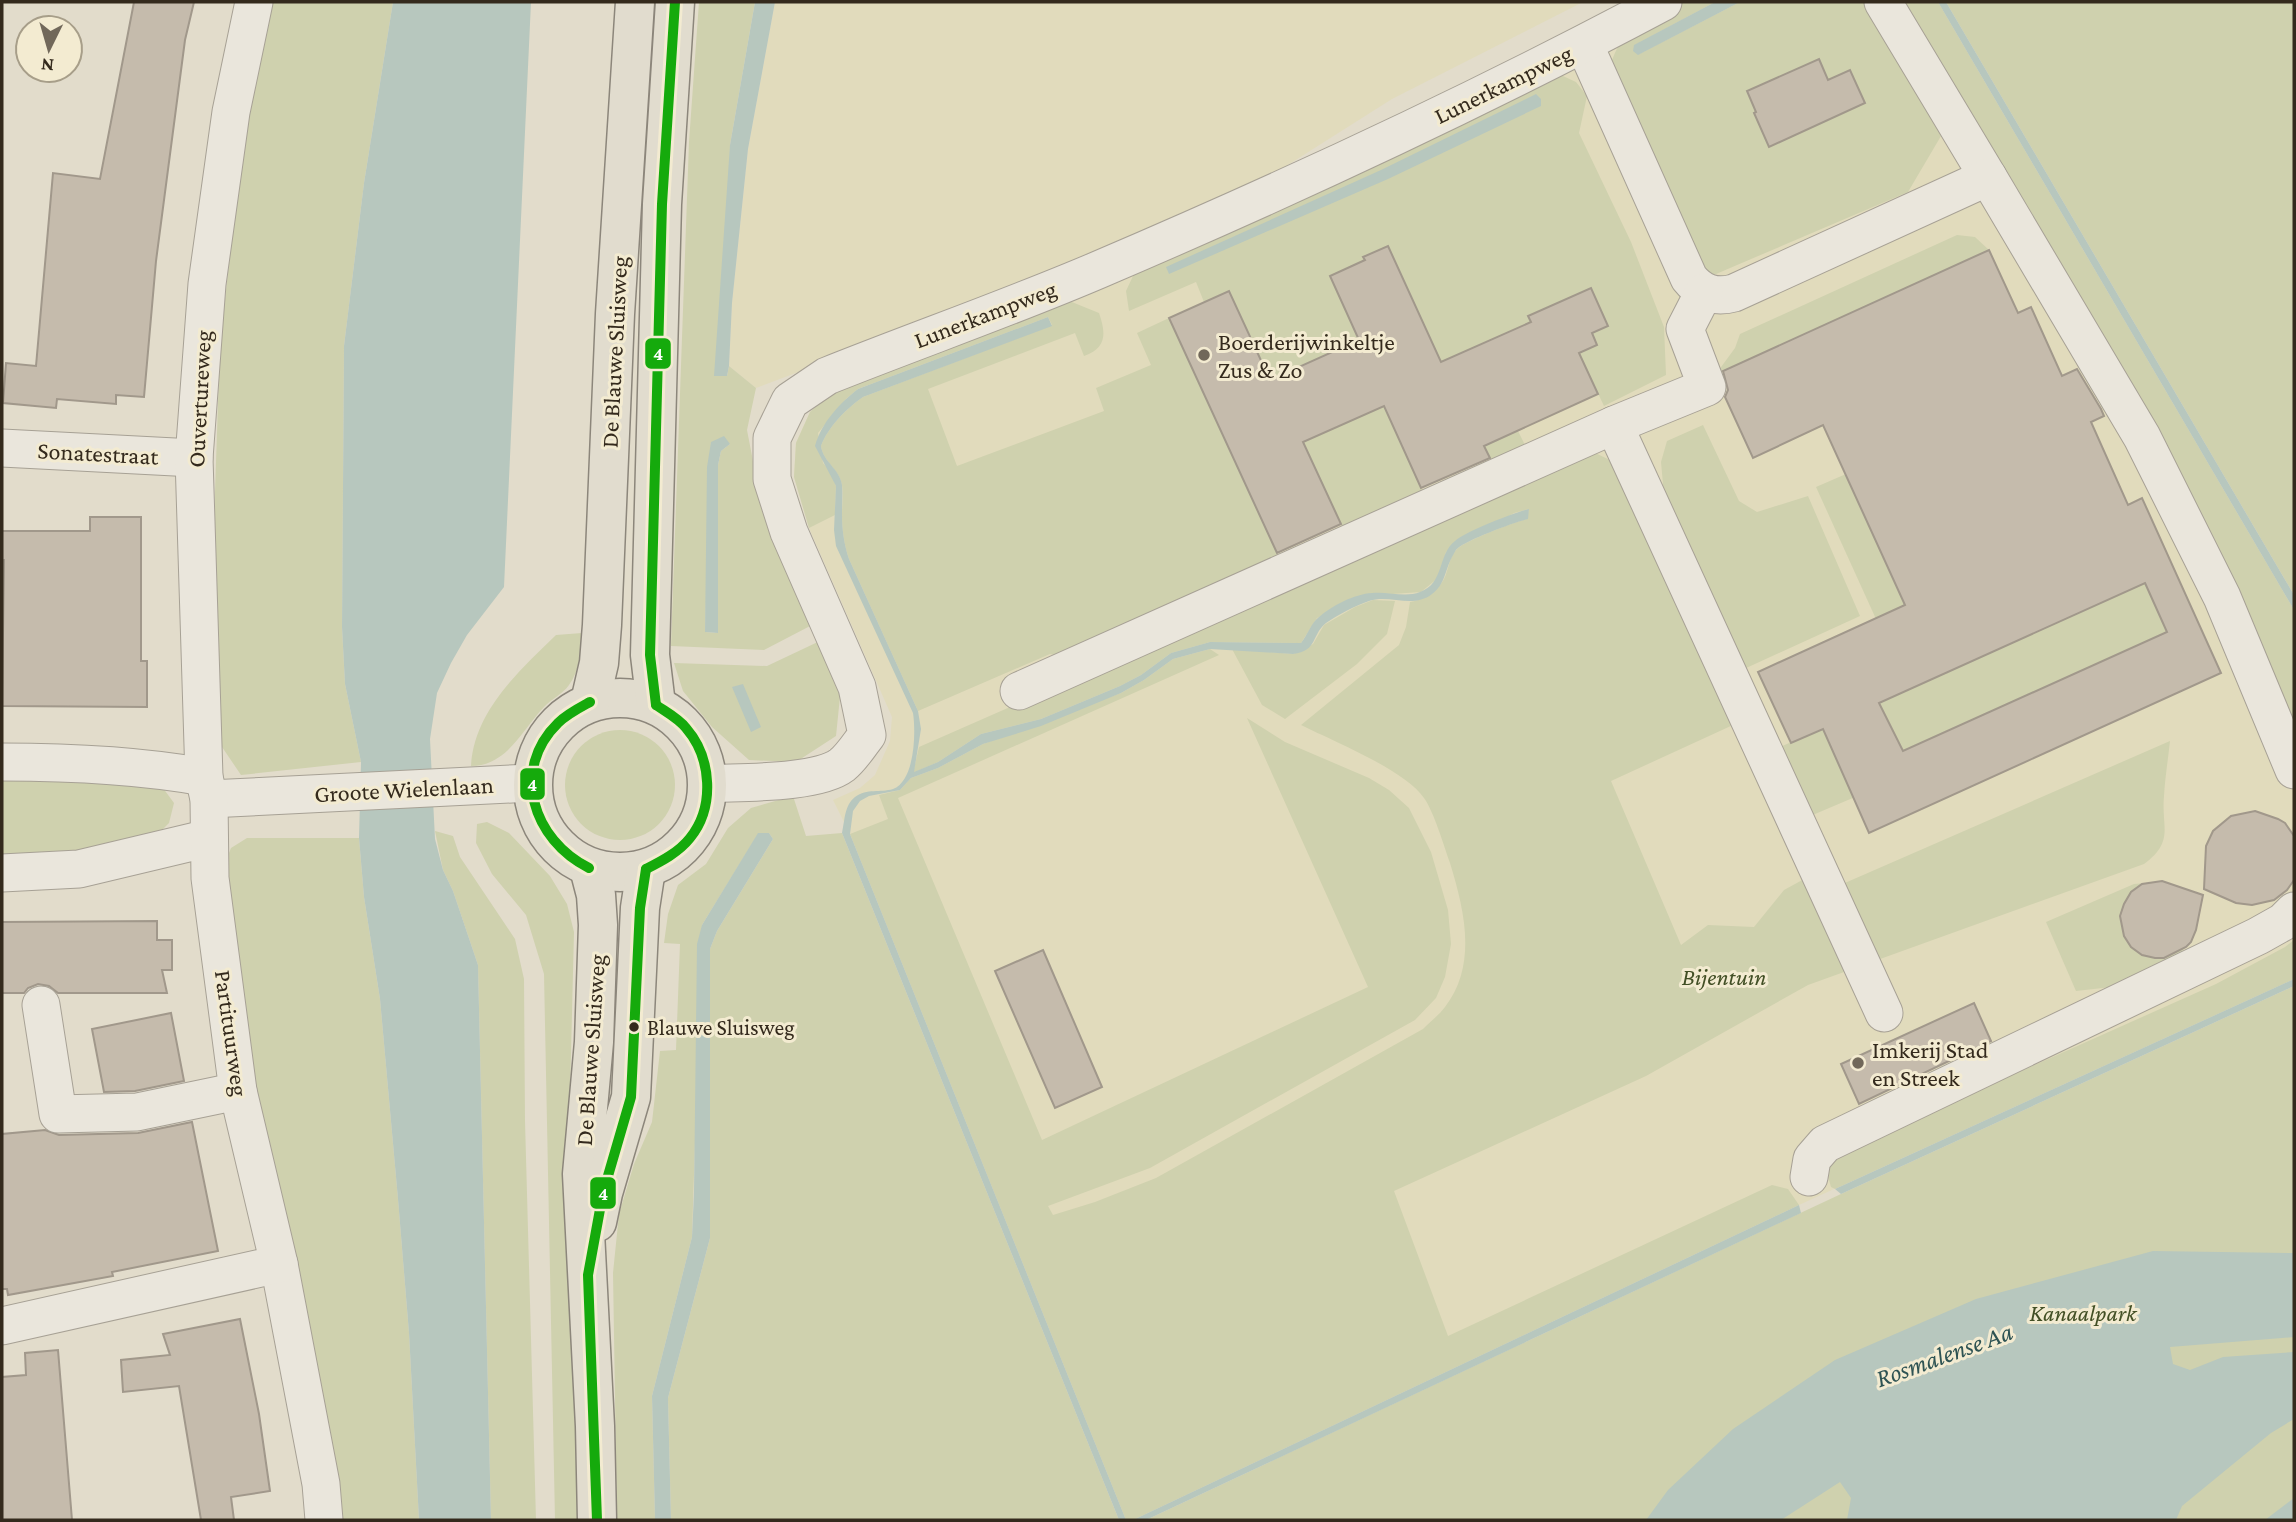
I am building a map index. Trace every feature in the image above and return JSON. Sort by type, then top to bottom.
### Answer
[{"type":"main road","name":"De Blauwe Sluisweg","points":[[590,702],[600,663],[615,314],[635,2]]},
{"type":"main road","name":"De Blauwe Sluisweg","points":[[656,705],[650,655],[662,204],[675,2]]},
{"type":"main road","points":[[634,698],[656,705],[673,715],[687,729],[698,746],[705,764],[708,784],[704,812],[691,837],[671,857],[646,869],[617,873],[589,868],[565,855],[547,835],[535,810],[531,783],[539,752],[555,725],[590,702],[634,698]]},
{"type":"main road","name":"De Blauwe Sluisweg","points":[[589,868],[596,895],[598,925],[594,1042],[582,1174],[597,1520]]},
{"type":"main road","name":"De Blauwe Sluisweg","points":[[588,1275],[603,1193],[631,1097],[640,908],[646,869]]},
{"type":"street","name":"Ouvertureweg","points":[[207,788],[194,458],[207,284],[231,112],[254,2]]},
{"type":"street","name":"Lunerkampweg","points":[[708,784],[766,781],[827,773],[843,764],[867,736],[858,687],[789,532],[772,480],[772,439],[790,401],[827,376],[1048,290],[1371,148],[1584,44],[1663,2]]},
{"type":"street","points":[[1883,2],[2142,437],[2222,597],[2294,770]]},
{"type":"street","points":[[1584,44],[1689,278],[1704,292],[1714,295],[1734,293],[1988,177]]},
{"type":"street","points":[[1019,691],[1614,425],[1707,387],[1685,329],[1704,292]]},
{"type":"street","points":[[1614,425],[1884,1013]]},
{"type":"street","name":"Sonatestraat","points":[[2,448],[194,458]]},
{"type":"street","points":[[2,762],[67,762],[152,768],[207,788]]},
{"type":"street","name":"Groote Wielenlaan","points":[[207,788],[277,796],[531,783]]},
{"type":"street","name":"Partituurweg","points":[[207,788],[210,878],[238,1091],[279,1264],[321,1484],[324,1520]]},
{"type":"street","points":[[2,873],[79,869],[209,838]]},
{"type":"street","points":[[1809,1177],[1812,1158],[1825,1144],[2258,936],[2283,922],[2294,911]]},
{"type":"street","points":[[41,1005],[58,1114],[137,1112],[238,1091]]},
{"type":"street","points":[[2,1326],[279,1264]]},
{"type":"green space","points":[[267,2],[393,2],[364,183],[344,346],[342,627],[345,684],[361,762],[241,775],[220,744],[214,617],[220,343],[240,167]]},
{"type":"green space","points":[[699,2],[755,2],[730,145],[727,376],[729,366],[756,388],[747,430],[763,513],[812,625],[764,650],[671,646],[689,142]],"holes":[[[711,442],[730,444],[721,451],[718,465],[717,633],[705,632]]]},
{"type":"green space","points":[[775,2],[1583,2],[1392,99],[1228,203],[983,302],[756,388],[729,366],[732,303],[748,149]]},
{"type":"green space","name":"Bijentuin","points":[[1683,2],[1938,2],[2294,610],[2294,979],[1799,1205],[1133,1520],[1126,1520],[850,834],[833,800],[860,788],[875,775],[890,741],[892,717],[809,528],[794,477],[796,443],[810,412],[1552,71]]},
{"type":"green space","points":[[1683,2],[1715,2],[1635,45],[1634,51],[1639,54],[1740,2],[1870,2],[1941,136],[1908,192],[1709,277],[1610,67],[1621,41],[1629,33],[1638,25]]},
{"type":"green space","points":[[1905,2],[1938,2],[2294,610],[2294,728],[2202,527],[2102,333]]},
{"type":"green space","points":[[1946,2],[2294,2],[2294,595]]},
{"type":"green space","points":[[1552,71],[1576,82],[1587,96],[1579,133],[1631,242],[1664,327],[1666,375],[1604,406],[1579,353],[1592,333],[1608,326],[1590,288],[1528,316],[1531,322],[1461,353],[1475,385],[1416,370],[1435,350],[1388,246],[1363,257],[1366,264],[1330,277],[1359,340],[1270,380],[1229,291],[1204,302],[1196,282],[1129,311],[1126,291],[1140,261]]},
{"type":"green space","points":[[1957,235],[1975,237],[1989,250],[1716,374],[1735,348],[1740,334]]},
{"type":"green space","points":[[1057,296],[1099,313],[1103,339],[1092,353],[1084,356],[1075,333],[928,389],[957,466],[1104,411],[1096,388],[1151,365],[1137,333],[1169,318],[1279,557],[1342,528],[1303,442],[1384,406],[1422,490],[1450,478],[1452,483],[1465,478],[1463,472],[1490,459],[1466,404],[1518,431],[1529,453],[1060,656],[1050,654],[918,711],[849,559],[843,531],[841,480],[822,452],[821,446],[839,418],[863,397],[1052,325],[1048,317],[858,389],[847,398],[818,433],[823,463],[830,471],[836,486],[835,515],[809,528],[794,477],[796,443],[810,412],[832,390]]},
{"type":"green space","points":[[1703,425],[1739,501],[1757,512],[1808,496],[1860,616],[1744,669],[1664,495],[1661,462],[1667,441]]},
{"type":"green space","name":"Bijentuin","points":[[1591,451],[1612,461],[1733,725],[1611,781],[1681,945],[1708,925],[1754,927],[1784,890],[1806,878],[1815,896],[2170,741],[2164,789],[2164,833],[2160,848],[2144,864],[1808,985],[1646,1076],[1394,1191],[1448,1336],[1772,1185],[1788,1189],[1799,1205],[1133,1520],[1126,1520],[850,834],[888,819],[879,795],[900,790],[911,778],[938,768],[983,744],[1121,693],[1173,659],[1210,649],[1219,655],[898,798],[1042,1140],[1368,987],[1247,718],[1285,742],[1369,778],[1389,790],[1409,808],[1431,852],[1448,910],[1451,944],[1445,977],[1436,998],[1415,1020],[1150,1168],[1048,1206],[1053,1215],[1156,1178],[1423,1029],[1443,1010],[1455,990],[1465,955],[1463,917],[1450,863],[1428,804],[1415,787],[1385,767],[1301,725],[1399,645],[1406,627],[1410,602],[1425,597],[1438,587],[1457,549],[1480,536],[1527,519],[1529,509],[1514,513],[1446,552],[1438,578],[1421,592],[1372,593],[1317,618],[1301,643],[1210,642],[1171,653],[1141,675],[1120,686],[1041,719],[981,734],[938,762],[913,773],[919,747]]},
{"type":"green space","points":[[1846,474],[2111,512],[1876,619],[1816,487]]},
{"type":"green space","points":[[2145,583],[2167,632],[1846,776],[1855,797],[1808,817],[1778,748]]},
{"type":"green space","points":[[1373,600],[1395,601],[1387,634],[1357,664],[1285,719],[1262,705],[1232,649],[1293,654],[1313,644],[1324,625]]},
{"type":"green space","points":[[582,633],[578,666],[566,688],[544,707],[504,753],[484,764],[471,766],[480,727],[501,693],[556,635]]},
{"type":"green space","points":[[822,640],[841,687],[836,736],[796,762],[749,760],[712,727],[683,691],[674,663],[767,666]]},
{"type":"green space","points":[[620,730],[641,734],[659,746],[671,764],[675,785],[671,806],[659,824],[641,836],[620,840],[599,836],[581,824],[569,806],[565,785],[569,764],[581,746],[599,734]]},
{"type":"green space","points":[[2,772],[160,784],[174,803],[169,823],[152,840],[79,852],[2,855]]},
{"type":"green space","points":[[793,796],[806,836],[842,833],[1119,1520],[671,1520],[668,1398],[710,1238],[710,949],[717,931],[773,839],[769,833],[758,834],[702,925],[692,1237],[652,1396],[655,1520],[617,1520],[613,1273],[619,1214],[634,1164],[652,1122],[660,1051],[676,1050],[680,944],[664,943],[668,914],[678,885],[706,864],[728,828],[751,808]]},
{"type":"green space","points":[[487,822],[509,833],[550,876],[567,904],[574,932],[570,1251],[578,1520],[555,1520],[544,974],[526,915],[492,874],[476,843],[477,824]]},
{"type":"green space","points":[[435,831],[453,836],[460,857],[515,939],[524,979],[525,1121],[536,1520],[491,1520],[478,965],[453,891],[443,870]]},
{"type":"green space","points":[[247,838],[359,838],[364,897],[380,999],[398,1199],[409,1333],[419,1520],[340,1520],[336,1474],[314,1346],[257,1093],[225,863],[231,848]]},
{"type":"green space","points":[[2158,882],[2182,894],[2186,945],[2171,969],[2129,985],[2076,991],[2046,922],[2134,884]]},
{"type":"green space","points":[[2294,940],[2294,979],[1835,1189],[1831,1187],[1825,1166],[1831,1156],[2216,984]]},
{"type":"green space","name":"Kanaalpark","points":[[2294,986],[2294,1520],[1146,1520],[1841,1194]]},
{"type":"water","points":[[393,2],[531,2],[504,587],[467,635],[451,663],[437,693],[430,739],[435,839],[443,870],[453,891],[478,965],[491,1520],[419,1520],[409,1333],[398,1199],[380,999],[364,897],[359,838],[361,762],[345,684],[342,627],[344,346],[364,183]]},
{"type":"water","points":[[755,2],[775,2],[748,149],[732,303],[729,366],[727,376],[714,376],[730,145]]},
{"type":"water","points":[[1715,2],[1740,2],[1638,55],[1633,51],[1634,45]]},
{"type":"water","points":[[1938,2],[1946,2],[2294,595],[2294,610]]},
{"type":"water","points":[[1536,94],[1541,99],[1541,106],[1388,179],[1169,274],[1166,267],[1381,170]]},
{"type":"water","points":[[1048,317],[1052,326],[863,397],[839,418],[821,446],[825,457],[841,479],[843,531],[849,559],[918,711],[921,729],[914,772],[938,762],[981,734],[1041,719],[1120,686],[1141,675],[1171,653],[1210,642],[1301,643],[1319,617],[1351,598],[1372,593],[1414,594],[1428,588],[1437,576],[1449,547],[1455,541],[1469,532],[1529,509],[1528,519],[1481,536],[1457,549],[1440,586],[1425,598],[1409,601],[1377,599],[1358,605],[1326,623],[1307,650],[1293,654],[1210,649],[1173,659],[1121,693],[1041,726],[983,744],[938,768],[911,778],[900,790],[869,796],[860,801],[853,811],[850,834],[1126,1520],[1119,1520],[842,833],[847,809],[855,797],[893,789],[906,776],[914,743],[914,721],[913,713],[836,546],[836,486],[815,446],[832,414],[858,389]]},
{"type":"water","points":[[724,436],[730,444],[721,451],[718,465],[718,633],[705,632],[707,467],[711,442]]},
{"type":"water","points":[[743,684],[761,727],[751,732],[732,687]]},
{"type":"water","points":[[758,833],[769,833],[773,839],[717,931],[710,949],[710,1238],[668,1398],[671,1520],[655,1520],[652,1396],[692,1237],[697,944],[702,925]]},
{"type":"water","points":[[2294,979],[2294,986],[1841,1194],[1835,1189]]},
{"type":"water","points":[[1799,1205],[1801,1213],[1146,1520],[1133,1520]]},
{"type":"water","name":"Rosmalense Aa","points":[[2153,1251],[2294,1253],[2294,1337],[2170,1347],[2173,1364],[2190,1370],[2223,1357],[2294,1352],[2294,1419],[2271,1433],[2182,1506],[2176,1520],[1847,1520],[1851,1498],[1840,1482],[1781,1520],[1646,1520],[1668,1490],[1733,1429],[1835,1360],[1976,1299]]},
{"type":"water","points":[[2294,1498],[2294,1520],[2265,1520]]},
{"type":"building","points":[[134,2],[194,2],[185,40],[156,261],[144,397],[116,395],[116,404],[57,399],[56,408],[3,403],[6,363],[36,366],[53,173],[100,179]]},
{"type":"building","points":[[1819,59],[1828,80],[1850,70],[1865,103],[1769,147],[1747,91]]},
{"type":"building","points":[[1388,246],[1441,362],[1531,322],[1528,316],[1591,288],[1608,326],[1592,333],[1597,345],[1579,353],[1598,394],[1484,446],[1490,458],[1421,488],[1384,406],[1303,442],[1341,524],[1277,553],[1169,318],[1229,291],[1270,380],[1359,340],[1330,276]]},
{"type":"building","points":[[1989,250],[2018,313],[2031,307],[2062,376],[2077,369],[2101,409],[2104,416],[2091,422],[2128,505],[2142,498],[2221,673],[1869,833],[1823,729],[1791,743],[1758,672],[1905,605],[1823,425],[1753,458],[1725,397],[1728,390],[1723,371]],"holes":[[[2145,583],[2167,632],[1903,751],[1879,703]]]},
{"type":"building","points":[[90,517],[141,517],[141,661],[147,661],[147,707],[2,706],[2,531],[90,531]]},
{"type":"building","points":[[2255,811],[2285,823],[2294,836],[2294,880],[2287,890],[2274,900],[2252,905],[2236,903],[2204,889],[2206,846],[2213,831],[2231,816]]},
{"type":"building","points":[[2162,881],[2203,895],[2191,942],[2164,958],[2155,958],[2142,955],[2131,947],[2124,936],[2120,916],[2131,892],[2142,884]]},
{"type":"building","points":[[157,921],[157,940],[172,940],[172,970],[162,970],[167,993],[58,993],[49,986],[38,984],[24,993],[2,993],[2,922]]},
{"type":"building","points":[[1043,950],[1102,1087],[1055,1108],[995,971]]},
{"type":"building","points":[[1974,1003],[1991,1041],[1859,1104],[1841,1064]]},
{"type":"building","points":[[171,1013],[184,1081],[135,1091],[104,1092],[92,1029]]},
{"type":"building","points":[[192,1122],[218,1251],[112,1272],[113,1276],[8,1295],[7,1289],[2,1289],[2,1134],[45,1130],[59,1135],[138,1133]]},
{"type":"building","points":[[240,1319],[259,1414],[270,1491],[231,1497],[234,1520],[201,1520],[179,1386],[123,1392],[121,1360],[170,1355],[163,1334]]},
{"type":"building","points":[[58,1350],[72,1520],[2,1520],[2,1377],[26,1375],[25,1353]]},
{"type":"transit line","name":"4","points":[[656,705],[650,655],[662,204],[675,2]]},
{"type":"transit line","name":"4","points":[[589,868],[570,856],[554,840],[542,822],[534,803],[532,782],[535,762],[543,742],[558,723],[590,702]]},
{"type":"transit line","name":"4","points":[[646,869],[686,843],[698,826],[707,797],[705,768],[695,740],[679,721],[656,705]]},
{"type":"transit line","name":"4","points":[[597,1520],[588,1275],[603,1193],[631,1097],[640,908],[646,869]]},
{"type":"place","name":"Boerderijwinkeltje Zus & Zo","points":[[1204,355]]},
{"type":"place","name":"Blauwe Sluisweg","points":[[634,1027]]},
{"type":"place","name":"Imkerij Stad en Streek","points":[[1858,1063]]}]
